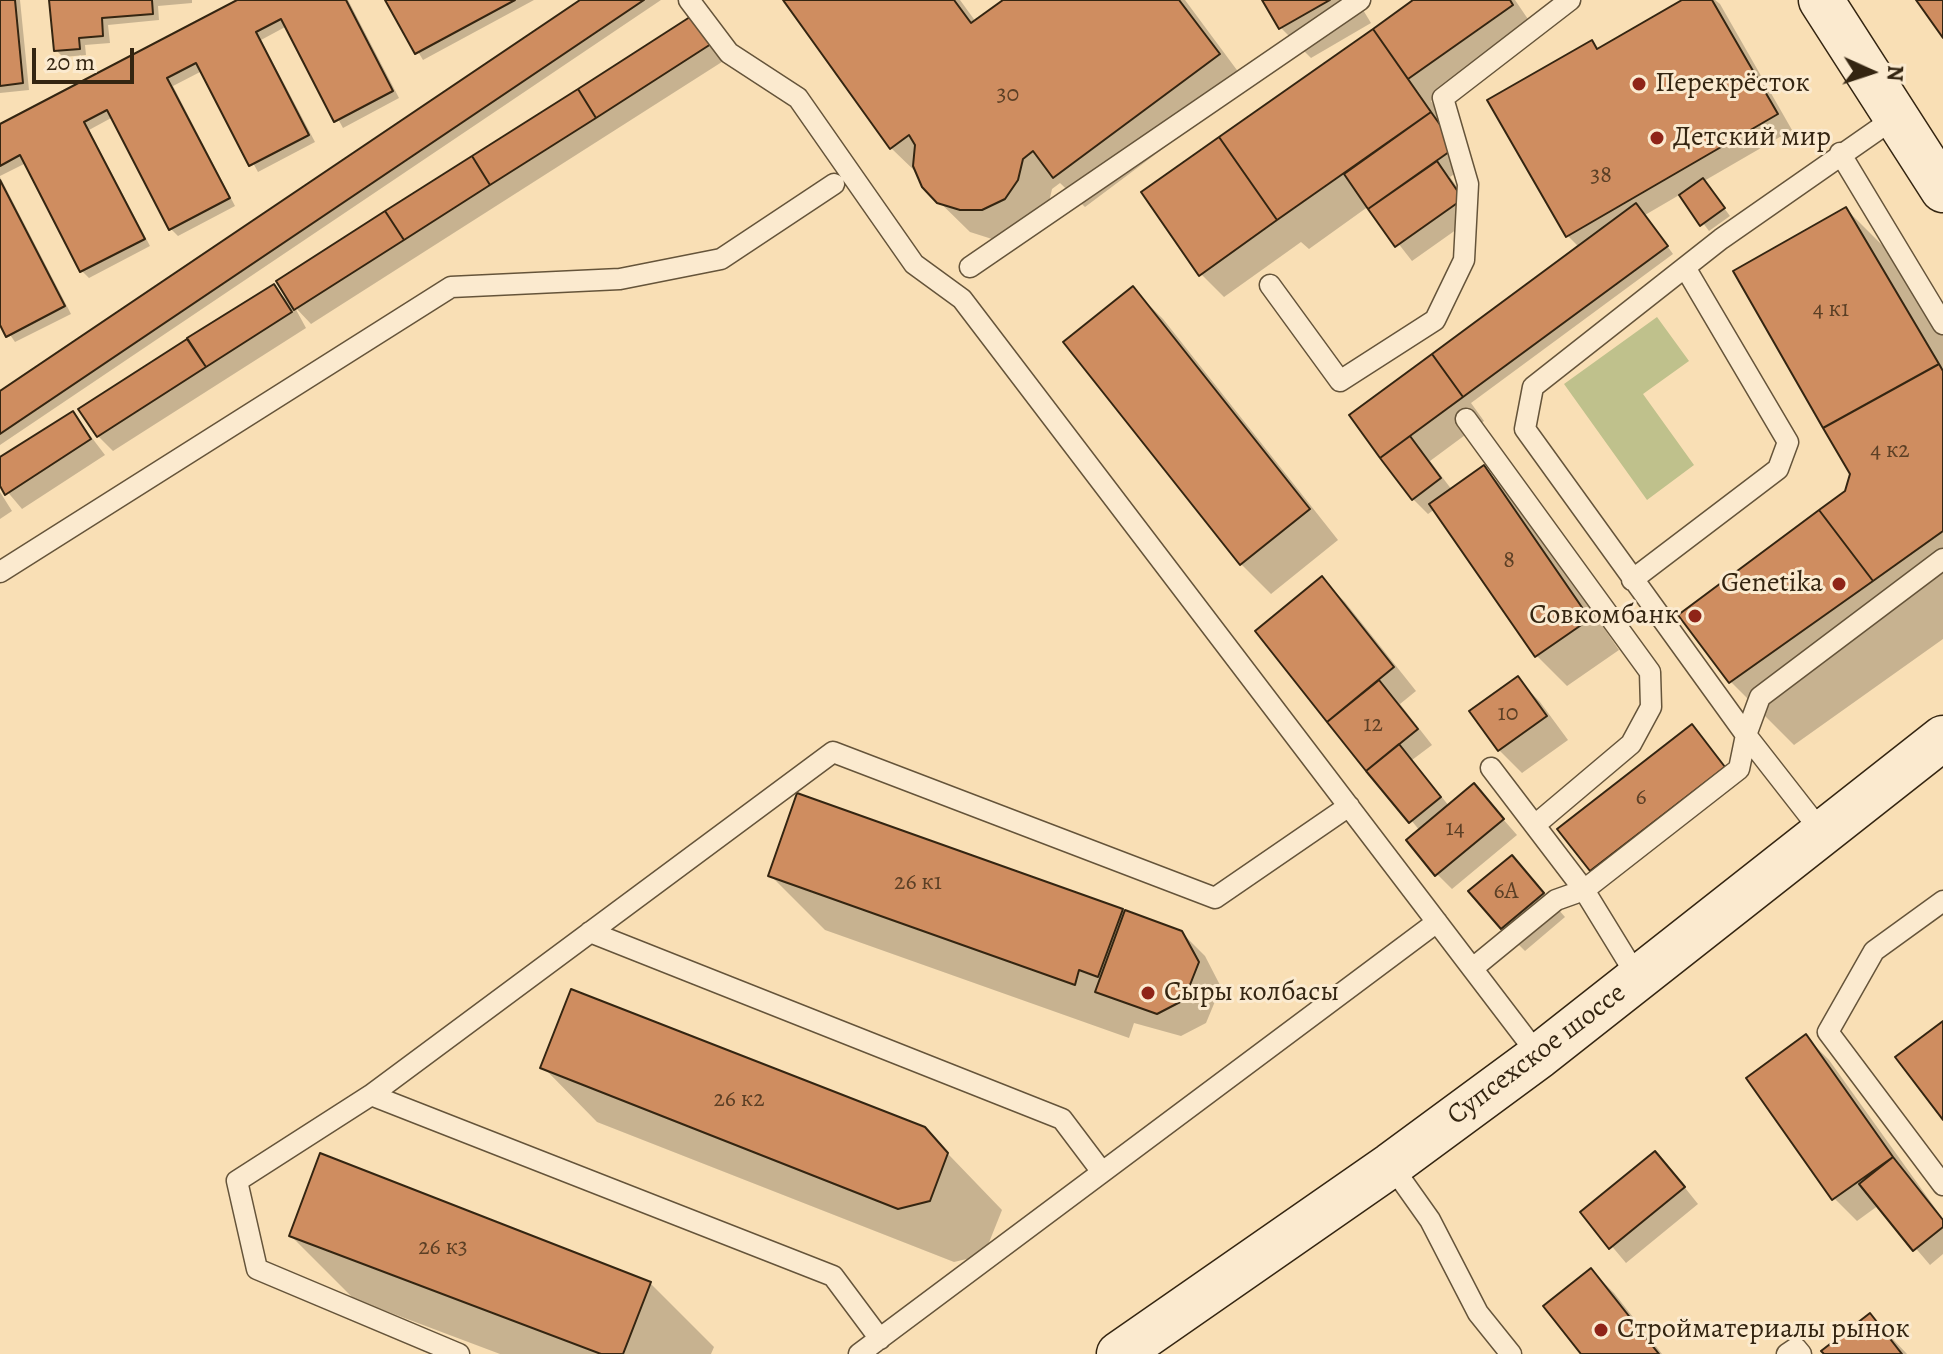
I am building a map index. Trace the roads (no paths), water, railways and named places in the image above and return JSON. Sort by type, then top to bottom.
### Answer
[{"type":"main road","points":[[1821,0],[1943,190]]},
{"type":"main road","name":"Супсехское шоссе","points":[[1119,1354],[1391,1165],[1539,1056],[1943,738]]},
{"type":"lane","points":[[689,0],[729,53],[798,98],[914,264],[962,299],[1539,1056]]},
{"type":"lane","points":[[970,267],[1360,0]]},
{"type":"lane","points":[[1270,285],[1340,381],[1435,320],[1464,260],[1468,184],[1443,98],[1570,0]]},
{"type":"lane","points":[[1821,831],[1746,735],[1525,429],[1533,387],[1840,153],[1896,117]]},
{"type":"lane","points":[[1840,153],[1943,324]]},
{"type":"lane","points":[[0,572],[451,287],[620,279],[721,259],[834,184]]},
{"type":"lane","points":[[1632,580],[1778,469],[1788,442],[1686,269]]},
{"type":"lane","points":[[1466,419],[1650,672],[1651,707],[1631,744],[1535,825]]},
{"type":"lane","points":[[1473,968],[1556,900],[1584,890],[1739,769],[1746,735],[1760,697],[1943,559]]},
{"type":"lane","points":[[459,1354],[257,1269],[237,1181],[371,1095],[833,752],[1215,898],[1349,806]]},
{"type":"lane","points":[[1491,768],[1584,890],[1638,978]]},
{"type":"lane","points":[[1943,901],[1874,951],[1828,1032],[1943,1185]]},
{"type":"lane","points":[[859,1354],[1437,922]]},
{"type":"lane","points":[[590,932],[1062,1119],[1102,1172]]},
{"type":"lane","points":[[371,1095],[833,1276],[880,1339]]},
{"type":"lane","points":[[1391,1165],[1430,1220],[1478,1313],[1511,1354]]},
{"type":"lane","points":[[1787,1354],[1796,1348],[1801,1354]]},
{"type":"place","name":"Перекрёсток","points":[[1639,84]]},
{"type":"place","name":"Детский мир","points":[[1657,138]]},
{"type":"place","name":"Genetika","points":[[1839,584]]},
{"type":"place","name":"Совкомбанк","points":[[1695,616]]},
{"type":"place","name":"Сыры колбасы","points":[[1148,993]]},
{"type":"place","name":"Стройматериалы рынок","points":[[1601,1330]]}]
